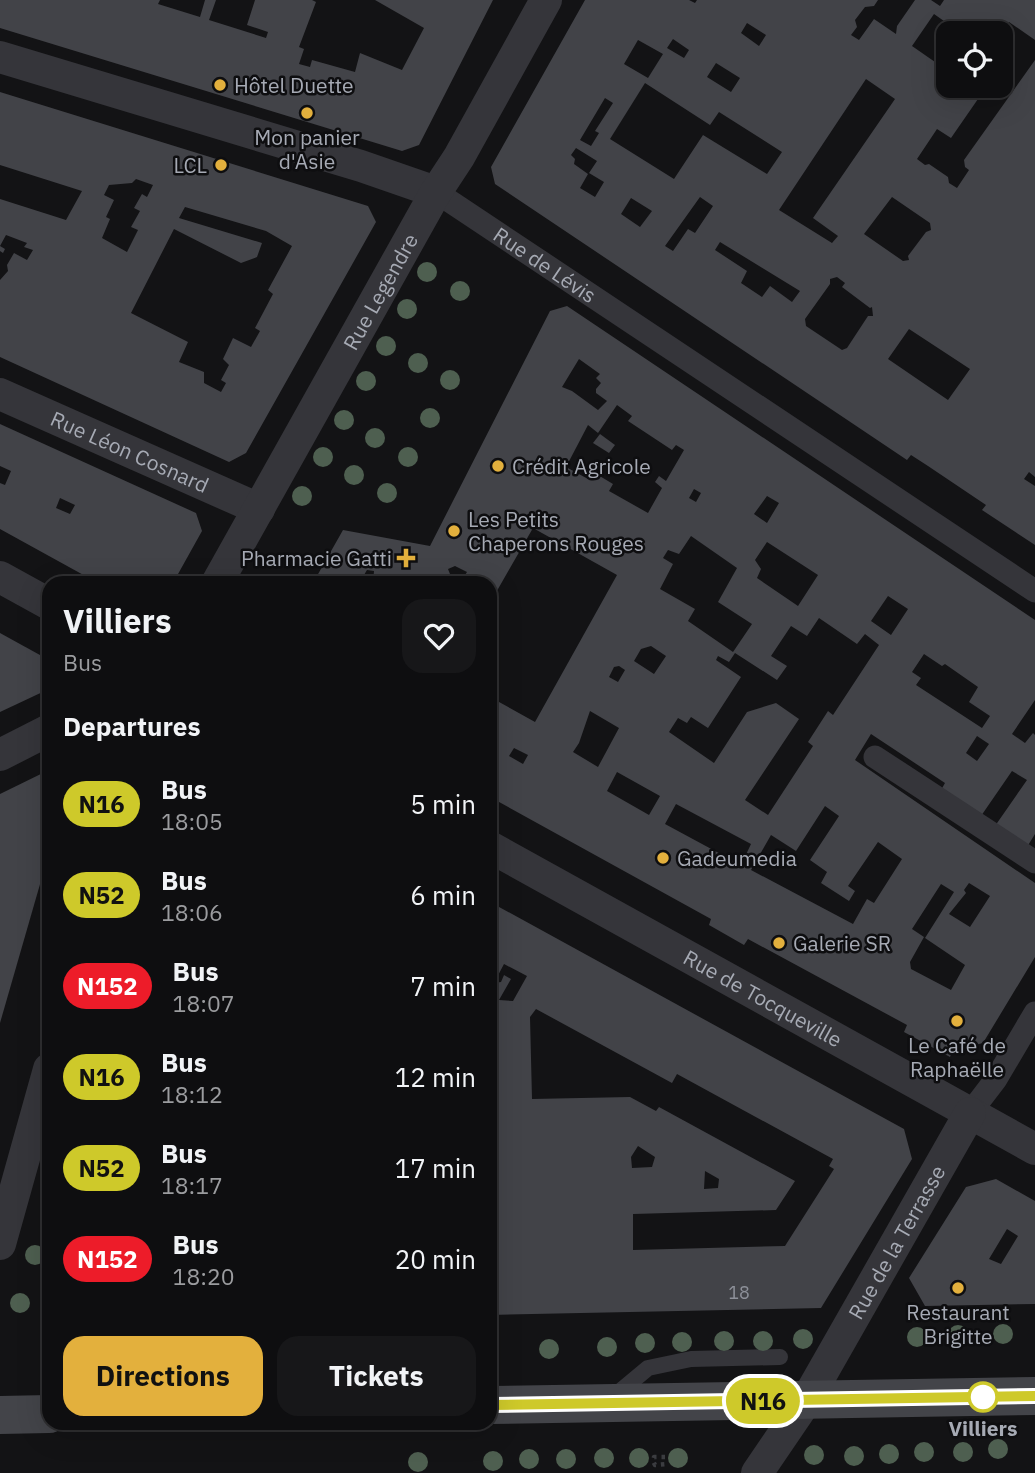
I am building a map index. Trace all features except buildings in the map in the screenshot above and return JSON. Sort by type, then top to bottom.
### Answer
[{"type":"main road","points":[[497,1405],[1035,1396]]},
{"type":"main road","points":[[0,1415],[42,1414]]},
{"type":"street","name":"Rue Legendre","points":[[221,576],[546,0]]},
{"type":"street","name":"Rue de Lévis","points":[[0,57],[361,166],[436,192],[1035,592]]},
{"type":"street","name":"Rue Léon Cosnard","points":[[0,394],[259,509]]},
{"type":"street","points":[[0,577],[42,600]]},
{"type":"street","points":[[0,755],[42,734]]},
{"type":"street","points":[[876,757],[1035,862]]},
{"type":"street","name":"Rue de Tocqueville","points":[[497,851],[1035,1149]]},
{"type":"street","name":"Rue de la Terrasse","points":[[757,1473],[806,1401],[970,1113],[993,1083],[1035,1013]]},
{"type":"street","points":[[0,1244],[42,1094]]},
{"type":"lane","points":[[606,1403],[648,1367],[691,1359],[780,1357]]},
{"type":"path","points":[[665,1457],[654,1457],[653,1461],[655,1465],[666,1464]]},
{"type":"bus line","name":"N16","points":[[497,1405],[1035,1396]]},
{"type":"place","name":"Hôtel Duette","points":[[220,85]]},
{"type":"place","name":"Mon panier d'Asie","points":[[307,113]]},
{"type":"place","name":"LCL","points":[[221,165]]},
{"type":"place","name":"Crédit Agricole","points":[[498,466]]},
{"type":"place","name":"Les Petits Chaperons Rouges","points":[[454,531]]},
{"type":"place","name":"Pharmacie Gatti","points":[[406,558]]},
{"type":"place","name":"Gadeumedia","points":[[663,858]]},
{"type":"place","name":"Galerie SR","points":[[779,943]]},
{"type":"place","name":"Le Café de Raphaëlle","points":[[957,1021]]},
{"type":"place","name":"Restaurant Brigitte","points":[[958,1288]]},
{"type":"place","name":"Villiers","points":[[983,1397]]}]
